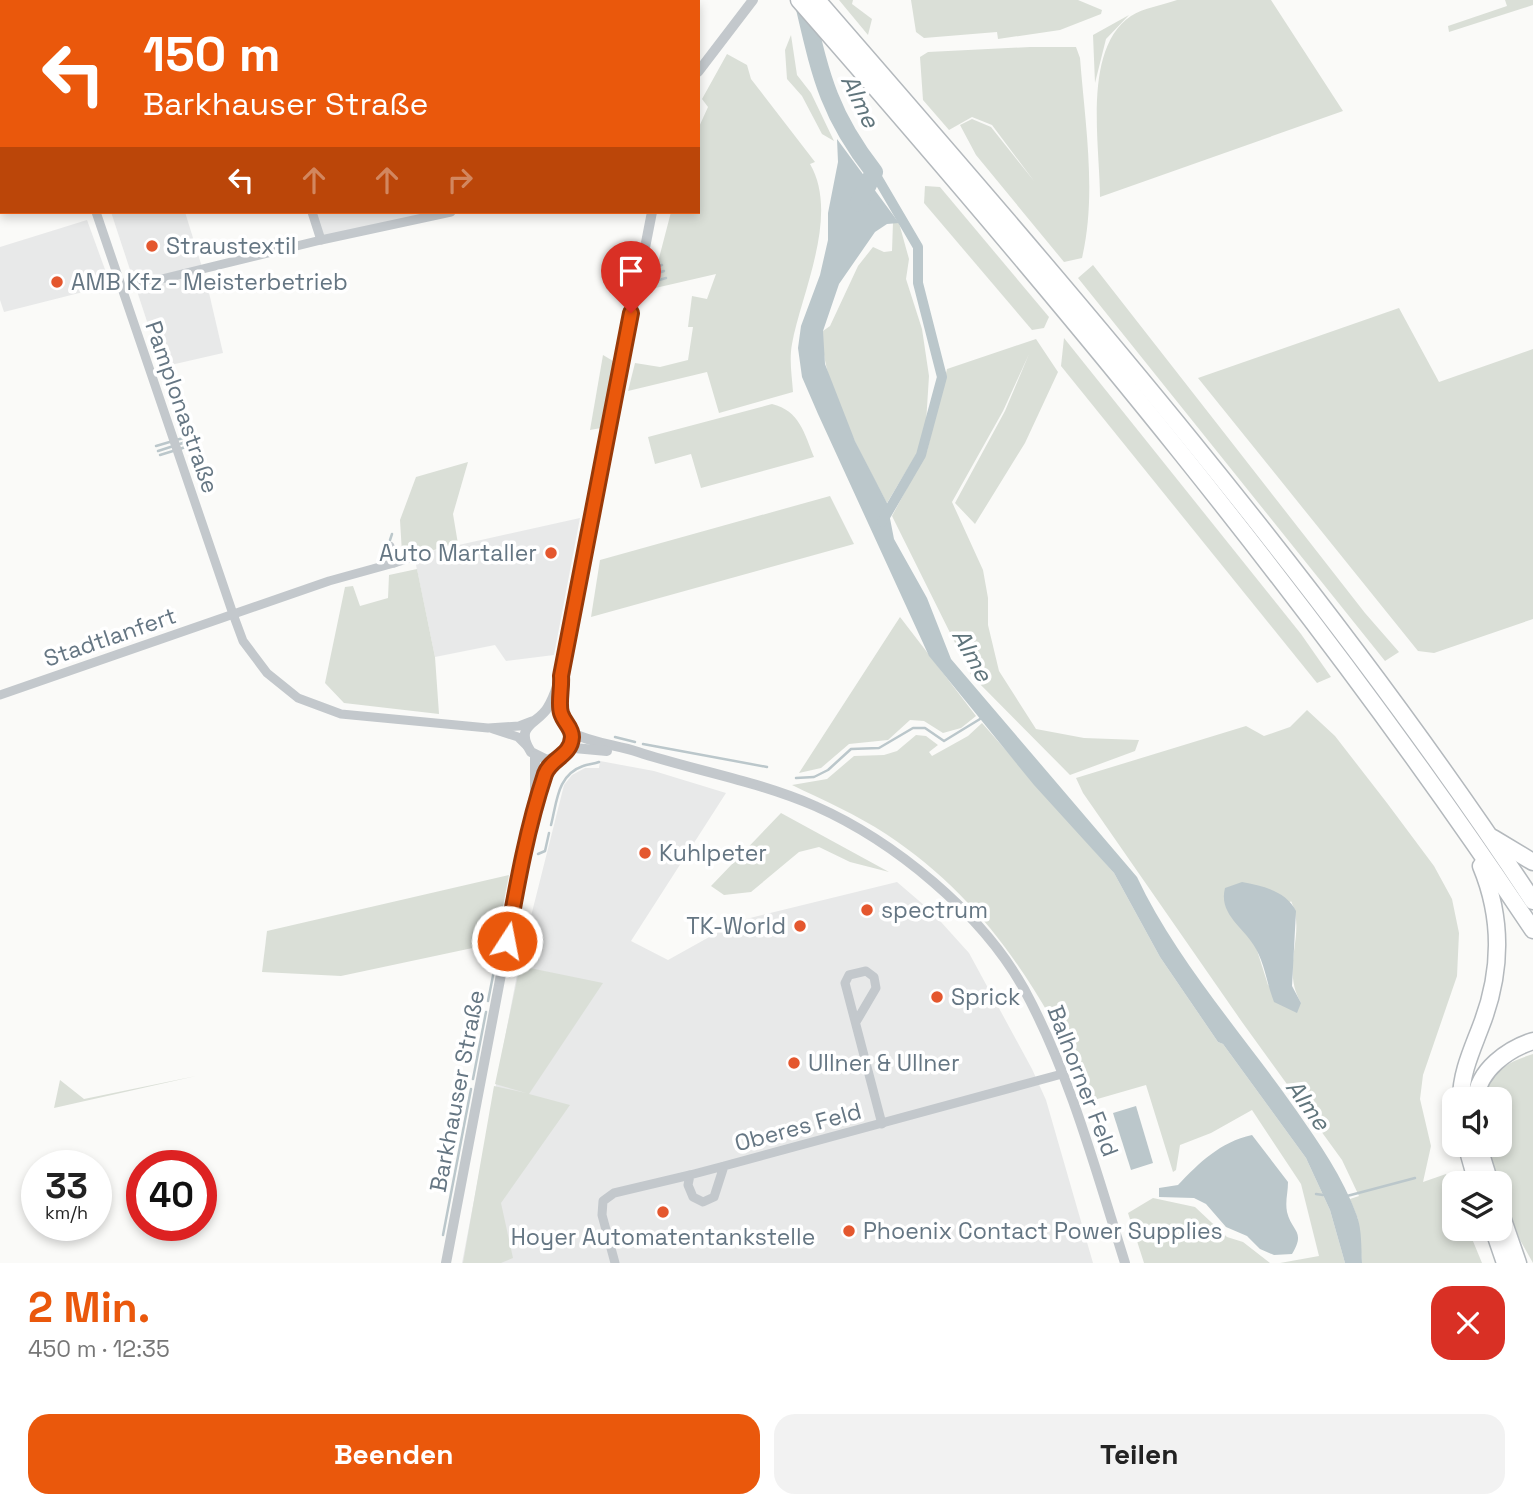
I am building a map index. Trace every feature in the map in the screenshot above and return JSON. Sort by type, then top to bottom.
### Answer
[{"type":"highway","points":[[799,0],[1055,275],[1363,661],[1490,836],[1533,901]]},
{"type":"highway","points":[[817,0],[952,166],[1074,324],[1312,622],[1466,832],[1533,930]]},
{"type":"highway","points":[[1461,1087],[1491,995],[1498,941],[1492,894],[1466,832]]},
{"type":"highway","points":[[1490,836],[1533,862]]},
{"type":"highway","points":[[1482,1087],[1490,1069],[1499,1059],[1515,1047],[1533,1041]]},
{"type":"highway","points":[[1497,1241],[1505,1263]]},
{"type":"highway","points":[[1510,1241],[1518,1263]]},
{"type":"street","points":[[700,69],[750,4]]},
{"type":"street","name":"Pamplonastraße","points":[[97,214],[243,641],[267,673],[298,698],[341,714],[488,728]]},
{"type":"street","points":[[313,214],[321,240]]},
{"type":"street","points":[[121,289],[429,214]]},
{"type":"street","points":[[488,728],[518,737],[536,756],[553,760],[565,753],[571,741],[572,733],[561,713],[561,676],[652,214]]},
{"type":"street","points":[[390,546],[394,563]]},
{"type":"street","points":[[233,614],[413,557]]},
{"type":"street","name":"Stadtlanfert","points":[[0,695],[233,614]]},
{"type":"street","points":[[528,747],[525,736],[536,718],[547,709],[561,676]]},
{"type":"street","points":[[488,728],[519,726],[552,714],[565,720]]},
{"type":"street","name":"Balhorner Feld","points":[[572,733],[648,756],[714,771],[816,806],[880,842],[945,891],[985,934],[1023,988],[1062,1074],[1125,1263]]},
{"type":"street","name":"Balhorner Feld","points":[[565,753],[581,748],[648,756]]},
{"type":"street","name":"Barkhauser Straße","points":[[536,756],[536,803]]},
{"type":"street","name":"Barkhauser Straße","points":[[446,1263],[536,803],[553,760]]},
{"type":"street","name":"Oberes Feld","points":[[856,1022],[876,988],[874,977],[866,971],[849,975],[845,983],[882,1124]]},
{"type":"street","name":"Oberes Feld","points":[[615,1263],[602,1215],[603,1200],[614,1193],[724,1166],[1062,1074]]},
{"type":"street","name":"Oberes Feld","points":[[690,1175],[690,1194],[699,1201],[707,1201],[714,1197],[720,1185],[724,1166]]},
{"type":"shaded area","points":[[839,0],[853,0],[852,4],[872,19],[868,35]]},
{"type":"shaded area","points":[[911,0],[1078,0],[1102,10],[1101,14],[1060,30],[998,39],[997,32],[924,38],[916,32]]},
{"type":"shaded area","points":[[1177,0],[1271,0],[1343,111],[1100,197],[1097,99],[1105,51],[1116,31],[1131,16]]},
{"type":"shaded area","points":[[1505,0],[1533,0],[1533,5],[1449,32],[1448,26],[1507,6]]},
{"type":"shaded area","points":[[1129,15],[1106,39],[1095,83],[1093,35]]},
{"type":"shaded area","points":[[791,35],[797,75],[811,93],[834,141],[822,134],[802,96],[787,79],[785,50]]},
{"type":"shaded area","points":[[1076,47],[1080,58],[1089,209],[1082,258],[1064,262],[976,155],[960,125],[972,119],[991,127],[1034,181],[992,125],[972,117],[949,130],[923,100],[920,57],[928,52]]},
{"type":"shaded area","points":[[727,54],[747,65],[751,79],[815,162],[810,164],[818,184],[821,207],[816,254],[792,344],[793,392],[719,413],[707,372],[628,391],[635,363],[660,367],[688,360],[693,327],[688,327],[692,296],[707,299],[716,274],[651,289],[670,214],[700,214],[700,125],[708,107],[702,99]]},
{"type":"shaded area","points":[[837,139],[899,223],[887,224],[875,232],[839,284],[823,331],[825,364],[855,441],[887,503],[894,539],[927,598],[951,659],[1137,877],[1152,907],[1190,967],[1322,1148],[1338,1174],[1357,1216],[1361,1233],[1362,1263],[1345,1263],[1330,1210],[1306,1158],[1223,1044],[1218,1042],[1160,957],[1114,873],[1034,785],[929,656],[802,377],[798,348],[801,326],[820,275],[828,240],[828,213],[838,162]]},
{"type":"shaded area","points":[[925,186],[940,187],[1049,317],[1044,328],[1032,330],[924,203]]},
{"type":"shaded area","points":[[112,214],[186,214],[206,280],[223,353],[162,367]]},
{"type":"shaded area","points":[[317,214],[442,214],[325,241]]},
{"type":"shaded area","points":[[87,220],[107,275],[99,288],[4,312],[0,300],[0,247]]},
{"type":"shaded area","points":[[893,222],[899,223],[909,259],[906,279],[922,329],[929,376],[926,423],[917,453],[887,503],[835,395],[823,350],[823,331],[830,326],[858,266],[873,247],[884,252],[892,251]]},
{"type":"shaded area","points":[[1093,265],[1365,613],[1399,652],[1385,661],[1078,278]]},
{"type":"shaded area","points":[[1399,308],[1439,382],[1533,349],[1533,619],[1434,653],[1418,651],[1198,378]]},
{"type":"shaded area","points":[[1064,338],[1301,634],[1331,677],[1317,683],[1061,366]]},
{"type":"shaded area","points":[[1036,339],[1058,372],[1025,443],[975,524],[955,503],[1005,411],[1029,354],[1003,411],[952,502],[983,570],[988,598],[988,625],[999,671],[1036,729],[1084,738],[1139,740],[1135,751],[1070,775],[971,675],[892,516],[927,451],[947,369]]},
{"type":"shaded area","points":[[603,355],[613,361],[601,428],[590,430]]},
{"type":"shaded area","points":[[772,404],[789,412],[800,424],[814,457],[701,488],[691,454],[655,464],[648,437]]},
{"type":"shaded area","points":[[468,462],[453,514],[458,544],[414,555],[413,551],[402,553],[400,520],[416,477]]},
{"type":"shaded area","points":[[830,496],[854,544],[591,617],[600,560]]},
{"type":"shaded area","points":[[580,518],[554,655],[506,661],[495,645],[435,657],[414,555]]},
{"type":"shaded area","points":[[417,569],[435,657],[439,714],[344,703],[325,683],[345,587],[353,586],[360,606],[388,598],[389,575]]},
{"type":"shaded area","points":[[900,617],[976,716],[961,728],[943,733],[924,721],[910,720],[888,740],[849,744],[821,768],[799,773]]},
{"type":"shaded area","points":[[1307,710],[1335,736],[1387,803],[1434,866],[1452,899],[1459,933],[1457,976],[1423,1075],[1420,1099],[1431,1146],[1423,1182],[1442,1175],[1442,1241],[1473,1241],[1482,1263],[1362,1263],[1358,1219],[1350,1199],[1359,1196],[1342,1160],[1242,1022],[1083,793],[1076,778],[1246,726],[1264,736],[1290,727]],"holes":[[[1291,901],[1296,926],[1293,977],[1301,1003],[1268,985],[1256,947]]]},
{"type":"shaded area","points":[[982,723],[1114,873],[1160,957],[1218,1042],[1223,1044],[1306,1158],[1330,1210],[1345,1263],[1280,1263],[1319,1256],[1301,1184],[1252,1110],[1211,1133],[1180,1145],[1176,1170],[1173,1172],[1146,1085],[1094,1100],[1054,1023],[1009,952],[954,889],[922,860],[886,834],[792,785],[827,779],[854,756],[884,755],[897,751],[916,735],[926,736],[938,745],[929,752],[932,756],[968,736]]},
{"type":"shaded area","points":[[600,761],[654,771],[726,793],[631,941],[668,960],[738,921],[897,882],[932,912],[969,953],[1032,1069],[1046,1100],[1093,1263],[462,1263],[519,964],[564,785],[572,775],[585,768],[599,768]]},
{"type":"shaded area","points":[[781,813],[889,872],[850,862],[819,847],[799,852],[751,892],[724,895],[711,886]]},
{"type":"shaded area","points":[[509,875],[496,943],[341,976],[262,972],[267,931]]},
{"type":"shaded area","points":[[1242,882],[1280,894],[1296,911],[1292,986],[1301,1003],[1297,1013],[1274,1002],[1256,949],[1225,906],[1225,888]]},
{"type":"shaded area","points":[[520,966],[603,983],[529,1094],[570,1105],[501,1203],[513,1258],[501,1263],[463,1263],[494,1086],[526,1093],[495,1084]]},
{"type":"shaded area","points":[[1533,1054],[1533,1263],[1512,1219],[1512,1171],[1494,1171],[1489,1157],[1512,1157],[1512,1087],[1488,1087],[1501,1069]]},
{"type":"shaded area","points":[[196,1076],[54,1108],[60,1080],[84,1099]]},
{"type":"shaded area","points":[[1136,1106],[1153,1163],[1131,1170],[1113,1113]]},
{"type":"shaded area","points":[[1252,1135],[1288,1182],[1287,1212],[1298,1236],[1292,1254],[1274,1255],[1260,1249],[1247,1236],[1226,1227],[1206,1204],[1194,1198],[1159,1197],[1159,1188],[1178,1185],[1202,1161],[1220,1148]]},
{"type":"shaded area","points":[[1153,1198],[1195,1207],[1227,1237],[1243,1242],[1270,1263],[1144,1263],[1128,1213]]},
{"type":"waterway","name":"Alme","points":[[803,0],[821,70],[835,110],[845,130],[874,172],[859,203]]},
{"type":"waterway","points":[[874,172],[918,247],[918,283],[942,377],[921,455],[882,522]]},
{"type":"waterway","points":[[645,270],[662,265]]},
{"type":"waterway","points":[[642,278],[664,271]]},
{"type":"waterway","points":[[622,277],[636,273]]},
{"type":"waterway","points":[[642,285],[666,278]]},
{"type":"waterway","points":[[622,284],[636,280]]},
{"type":"waterway","points":[[622,290],[632,287]]},
{"type":"waterway","points":[[156,446],[190,436]]},
{"type":"waterway","points":[[158,451],[192,440]]},
{"type":"waterway","points":[[180,449],[193,444]]},
{"type":"waterway","points":[[160,455],[173,451]]},
{"type":"waterway","points":[[390,540],[392,534]]},
{"type":"waterway","points":[[796,778],[814,777],[828,770],[851,749],[879,748],[913,728],[925,728],[944,741],[980,719]]},
{"type":"waterway","points":[[615,737],[635,742]]},
{"type":"waterway","points":[[643,744],[767,767]]},
{"type":"waterway","points":[[551,825],[560,790],[568,776],[574,770],[599,762]]},
{"type":"waterway","points":[[538,854],[545,851],[549,833]]},
{"type":"waterway","points":[[500,936],[508,895]]},
{"type":"waterway","points":[[488,1001],[499,945]]},
{"type":"waterway","points":[[473,1079],[486,1012]]},
{"type":"waterway","points":[[443,1235],[471,1089]]},
{"type":"waterway","points":[[1347,1196],[1415,1178]]},
{"type":"waterway","points":[[1316,1194],[1323,1195]]},
{"type":"place","name":"Straustextil","points":[[152,246]]},
{"type":"place","name":"AMB Kfz - Meisterbetrieb","points":[[57,282]]},
{"type":"place","name":"Auto Martaller","points":[[551,553]]},
{"type":"place","name":"Kuhlpeter","points":[[645,853]]},
{"type":"place","name":"spectrum","points":[[867,910]]},
{"type":"place","name":"TK-World","points":[[800,926]]},
{"type":"place","name":"Sprick","points":[[937,997]]},
{"type":"place","name":"Ullner & Ullner","points":[[794,1063]]},
{"type":"place","name":"Hoyer Automatentankstelle","points":[[663,1212]]},
{"type":"place","name":"Phoenix Contact Power Supplies","points":[[849,1231]]},
{"type":"route","points":[[507,941],[532,818],[546,771],[553,760],[565,753],[571,741],[570,727],[561,713],[561,676],[631,313]]}]
